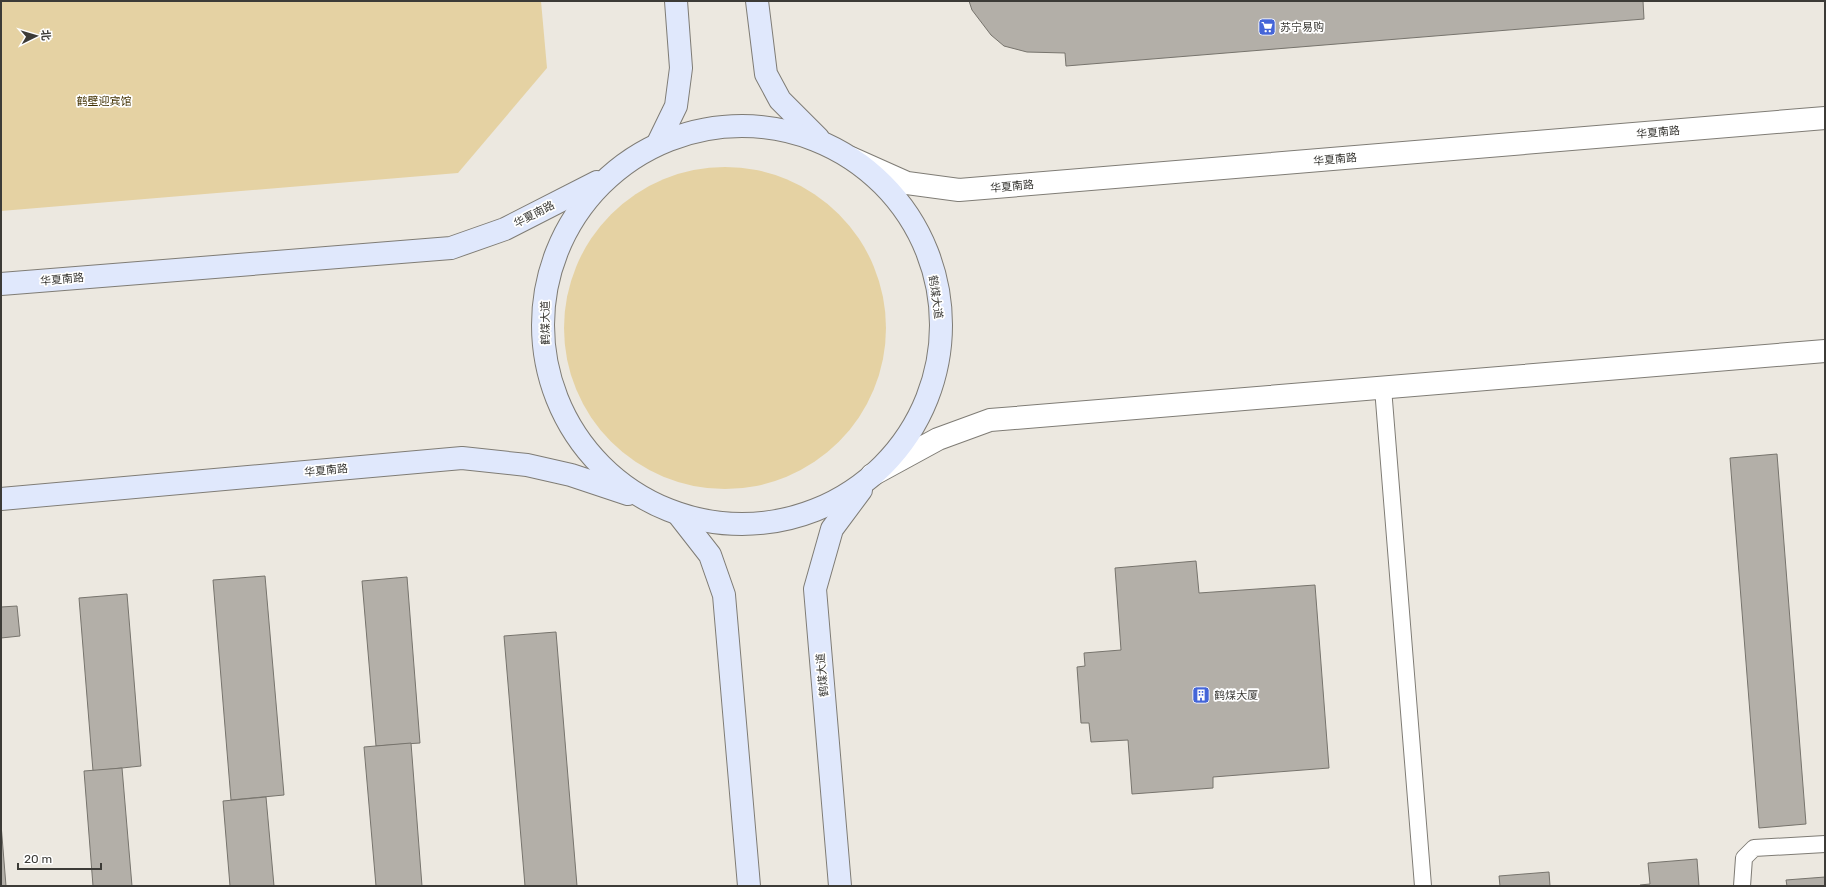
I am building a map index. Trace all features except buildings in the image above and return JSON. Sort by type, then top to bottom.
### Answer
[{"type":"main road","points":[[658,143],[676,106],[682,68],[676,1]]},
{"type":"main road","name":"鹤煤大道","points":[[757,1],[766,74],[780,100],[821,142]]},
{"type":"main road","name":"鹤煤大道","points":[[756,125],[789,131],[821,142],[851,158],[877,179],[900,204],[916,230],[928,258],[937,287],[940,317],[939,347],[935,370],[923,405],[909,432],[891,457],[871,476],[842,497],[811,512],[778,521],[745,524],[711,522],[678,514],[647,500],[619,482],[604,468],[594,458],[574,431],[558,401],[550,375],[543,335],[544,301],[550,268],[563,237],[580,208],[602,182],[628,160],[658,143],[689,132],[722,126],[756,125]]},
{"type":"main road","name":"华夏南路","points":[[1,284],[451,248],[505,229],[610,175]]},
{"type":"main road","name":"华夏南路","points":[[1,498],[462,458],[526,465],[571,475],[647,500]]},
{"type":"main road","name":"鹤煤大道","points":[[840,886],[815,589],[832,529],[871,476]]},
{"type":"main road","name":"鹤煤大道","points":[[678,514],[710,555],[724,595],[749,886]]},
{"type":"street","name":"华夏南路","points":[[851,158],[907,183],[959,190],[1825,118]]},
{"type":"street","points":[[871,476],[938,439],[990,420],[1825,351]]},
{"type":"lane","points":[[1383,388],[1423,886]]},
{"type":"lane","points":[[1742,886],[1744,858],[1754,848],[1825,844]]},
{"type":"green space","name":"鹤壁迎宾馆","points":[[1,1],[541,1],[547,68],[458,173],[1,211]]},
{"type":"green space","points":[[725,167],[756,170],[787,179],[814,194],[839,214],[859,239],[874,266],[883,297],[886,328],[883,359],[874,390],[859,417],[839,442],[814,462],[787,477],[756,486],[725,489],[694,486],[663,477],[636,462],[611,442],[591,417],[576,390],[567,359],[564,328],[567,297],[576,266],[591,239],[611,214],[636,194],[663,179],[694,170]]},
{"type":"place","name":"苏宁易购","points":[[1267,27]]},
{"type":"place","name":"鹤煤大厦","points":[[1201,695]]}]
